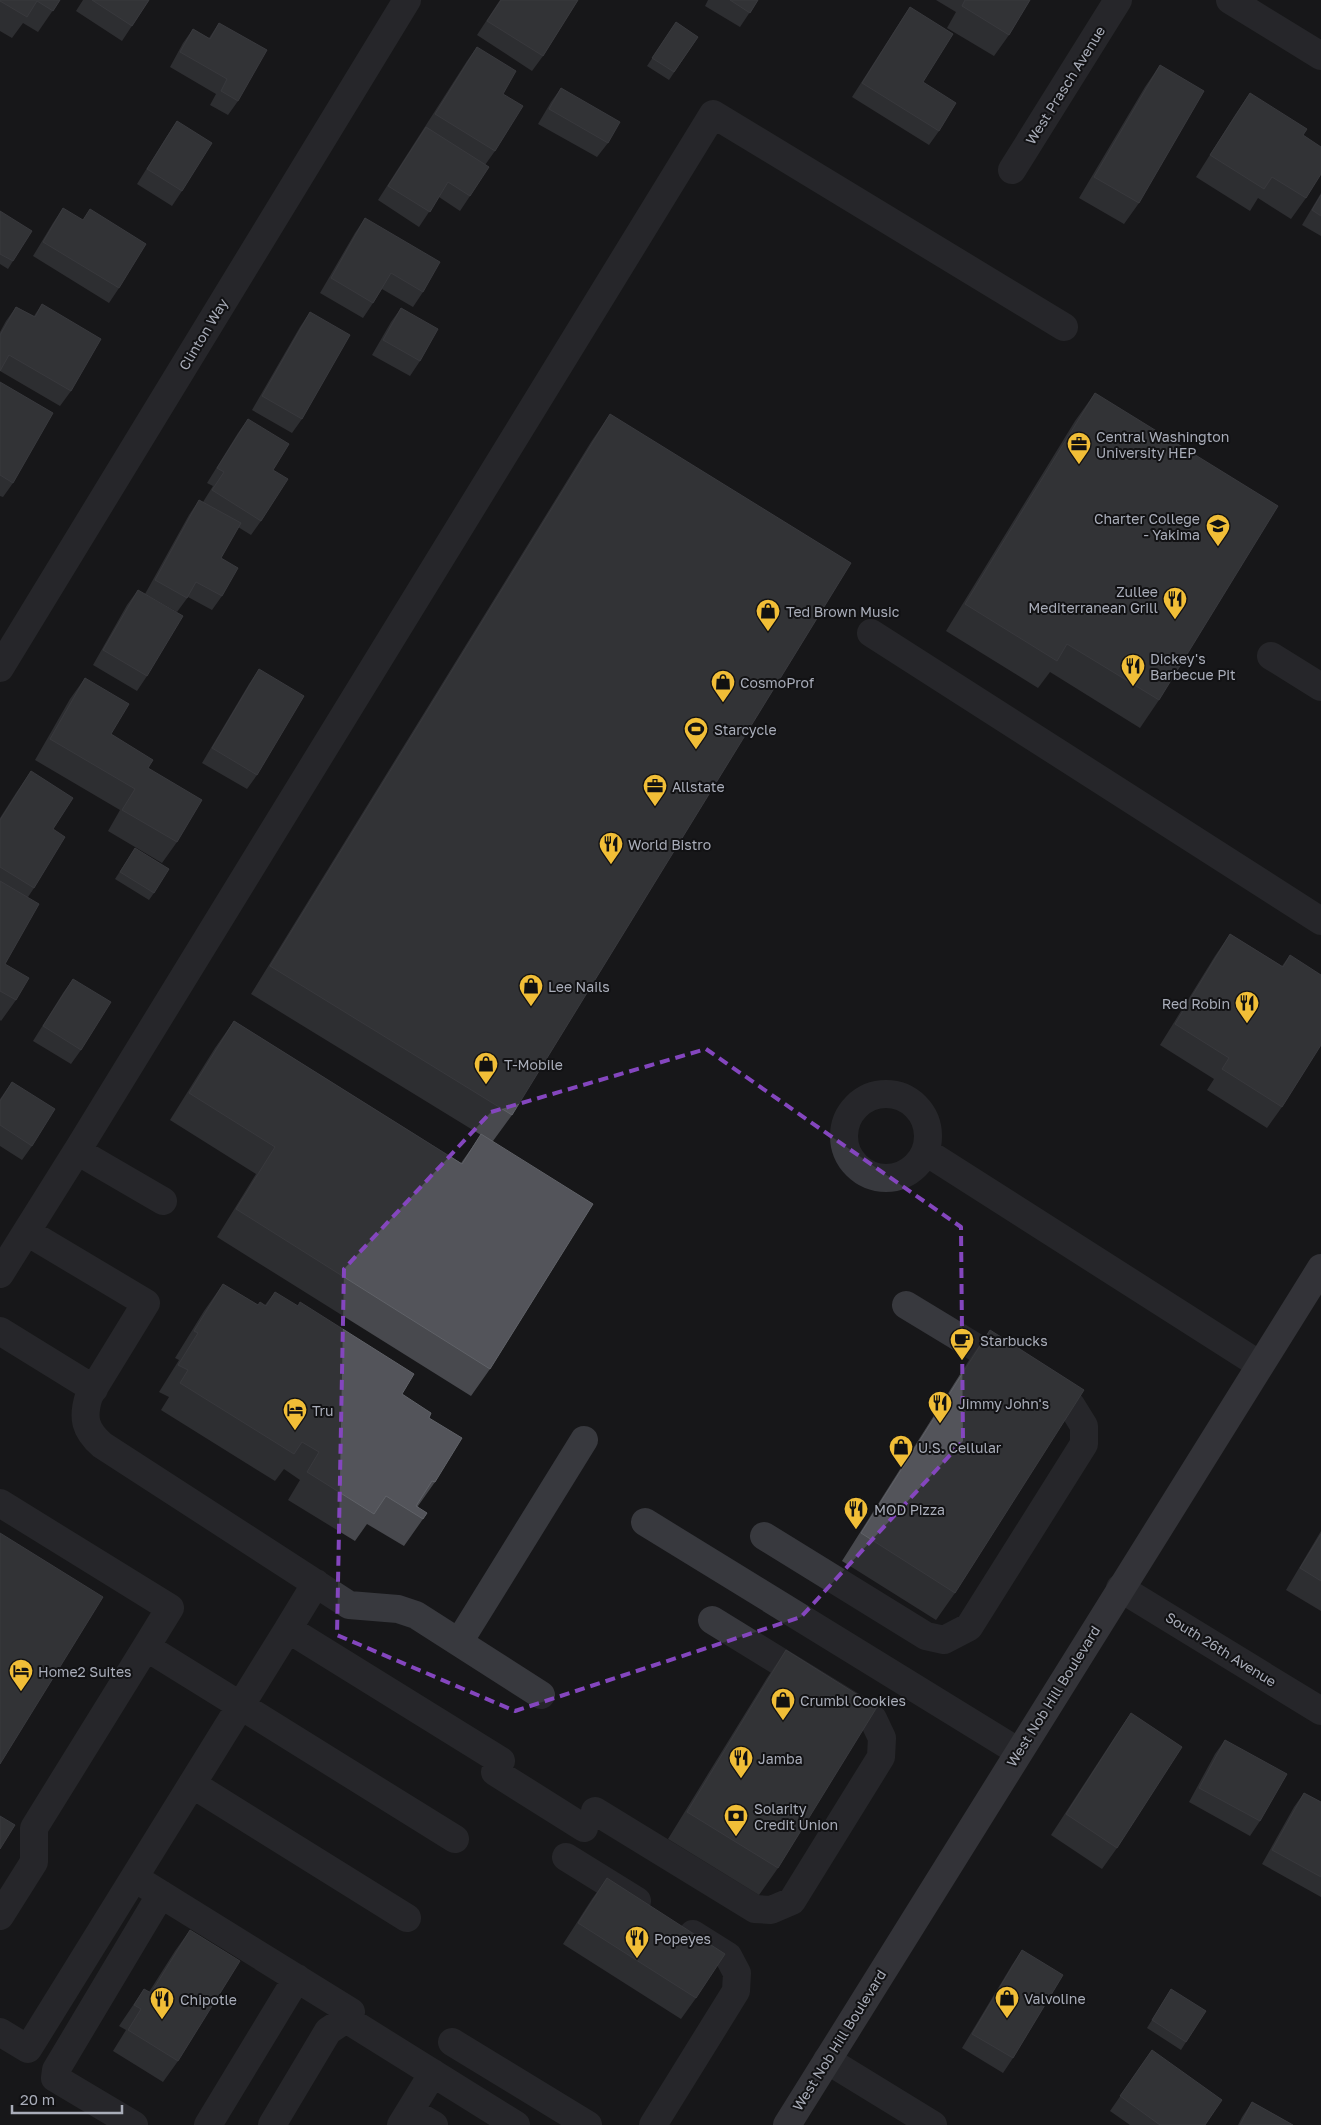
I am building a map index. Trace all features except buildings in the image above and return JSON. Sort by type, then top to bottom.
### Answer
[{"type":"main road","name":"West Nob Hill Boulevard","points":[[787,2125],[1321,1268]]},
{"type":"street","name":"Clinton Way","points":[[0,668],[406,0]]},
{"type":"street","name":"West Prasch Avenue","points":[[1012,170],[1118,0]]},
{"type":"street","points":[[1230,0],[1321,56]]},
{"type":"street","points":[[0,1274],[713,114],[1064,327]]},
{"type":"street","points":[[871,633],[1321,921]]},
{"type":"street","points":[[1272,656],[1321,687]]},
{"type":"street","points":[[77,1151],[163,1201]]},
{"type":"street","points":[[926,1152],[1260,1364]]},
{"type":"street","points":[[27,1232],[146,1303],[94,1389],[85,1408],[90,1434],[102,1446],[350,1605],[398,1609],[416,1615],[541,1695]]},
{"type":"street","points":[[764,1536],[926,1636],[944,1640],[969,1627],[1084,1444],[1084,1426],[1072,1405],[906,1305]]},
{"type":"street","points":[[0,1331],[94,1389]]},
{"type":"street","points":[[459,1642],[584,1440]]},
{"type":"street","points":[[0,1503],[170,1608],[34,1828],[34,1862],[0,1916]]},
{"type":"street","points":[[646,1522],[1019,1752]]},
{"type":"street","points":[[0,2032],[28,2049],[316,1584]]},
{"type":"street","name":"South 26th Avenue","points":[[1120,1588],[1321,1711]]},
{"type":"street","points":[[288,1629],[498,1767],[755,1909],[771,1910],[792,1901],[881,1757],[882,1738],[873,1719],[712,1620]]},
{"type":"street","points":[[146,1647],[455,1839]]},
{"type":"street","points":[[192,1784],[407,1918]]},
{"type":"street","points":[[566,1857],[728,1956],[737,1973],[736,1991],[653,2125]]},
{"type":"street","points":[[134,1878],[351,2012]]},
{"type":"street","points":[[134,2125],[55,2078],[56,2070],[161,1894]]},
{"type":"street","points":[[208,2125],[297,1978]]},
{"type":"street","points":[[272,2125],[328,2031],[346,2019],[516,2125]]},
{"type":"street","points":[[452,2042],[588,2125]]},
{"type":"street","points":[[826,2060],[933,2125]]},
{"type":"street","points":[[432,2073],[406,2118],[434,2125]]},
{"type":"highlighted area","points":[[706,1049],[961,1227],[963,1441],[801,1617],[515,1711],[337,1635],[344,1269],[491,1112]]},
{"type":"place","name":"Central Washington University HEP","points":[[1079,465]]},
{"type":"place","name":"Charter College - Yakima","points":[[1218,547]]},
{"type":"place","name":"Zullee Mediterranean Grill","points":[[1175,620]]},
{"type":"place","name":"Ted Brown Music","points":[[768,632]]},
{"type":"place","name":"Dickey's Barbecue Pit","points":[[1133,687]]},
{"type":"place","name":"CosmoProf","points":[[723,703]]},
{"type":"place","name":"Starcycle","points":[[696,750]]},
{"type":"place","name":"Allstate","points":[[655,807]]},
{"type":"place","name":"World Bistro","points":[[611,865]]},
{"type":"place","name":"Lee Nails","points":[[531,1007]]},
{"type":"place","name":"Red Robin","points":[[1247,1024]]},
{"type":"place","name":"T-Mobile","points":[[486,1085]]},
{"type":"place","name":"Starbucks","points":[[962,1361]]},
{"type":"place","name":"Jimmy John's","points":[[940,1424]]},
{"type":"place","name":"Tru","points":[[295,1431]]},
{"type":"place","name":"U.S. Cellular","points":[[901,1468]]},
{"type":"place","name":"MOD Pizza","points":[[856,1530]]},
{"type":"place","name":"Home2 Suites","points":[[21,1692]]},
{"type":"place","name":"Crumbl Cookies","points":[[783,1721]]},
{"type":"place","name":"Jamba","points":[[741,1779]]},
{"type":"place","name":"Solarity Credit Union","points":[[736,1837]]},
{"type":"place","name":"Popeyes","points":[[637,1959]]},
{"type":"place","name":"Valvoline","points":[[1007,2019]]},
{"type":"place","name":"Chipotle","points":[[162,2020]]}]
